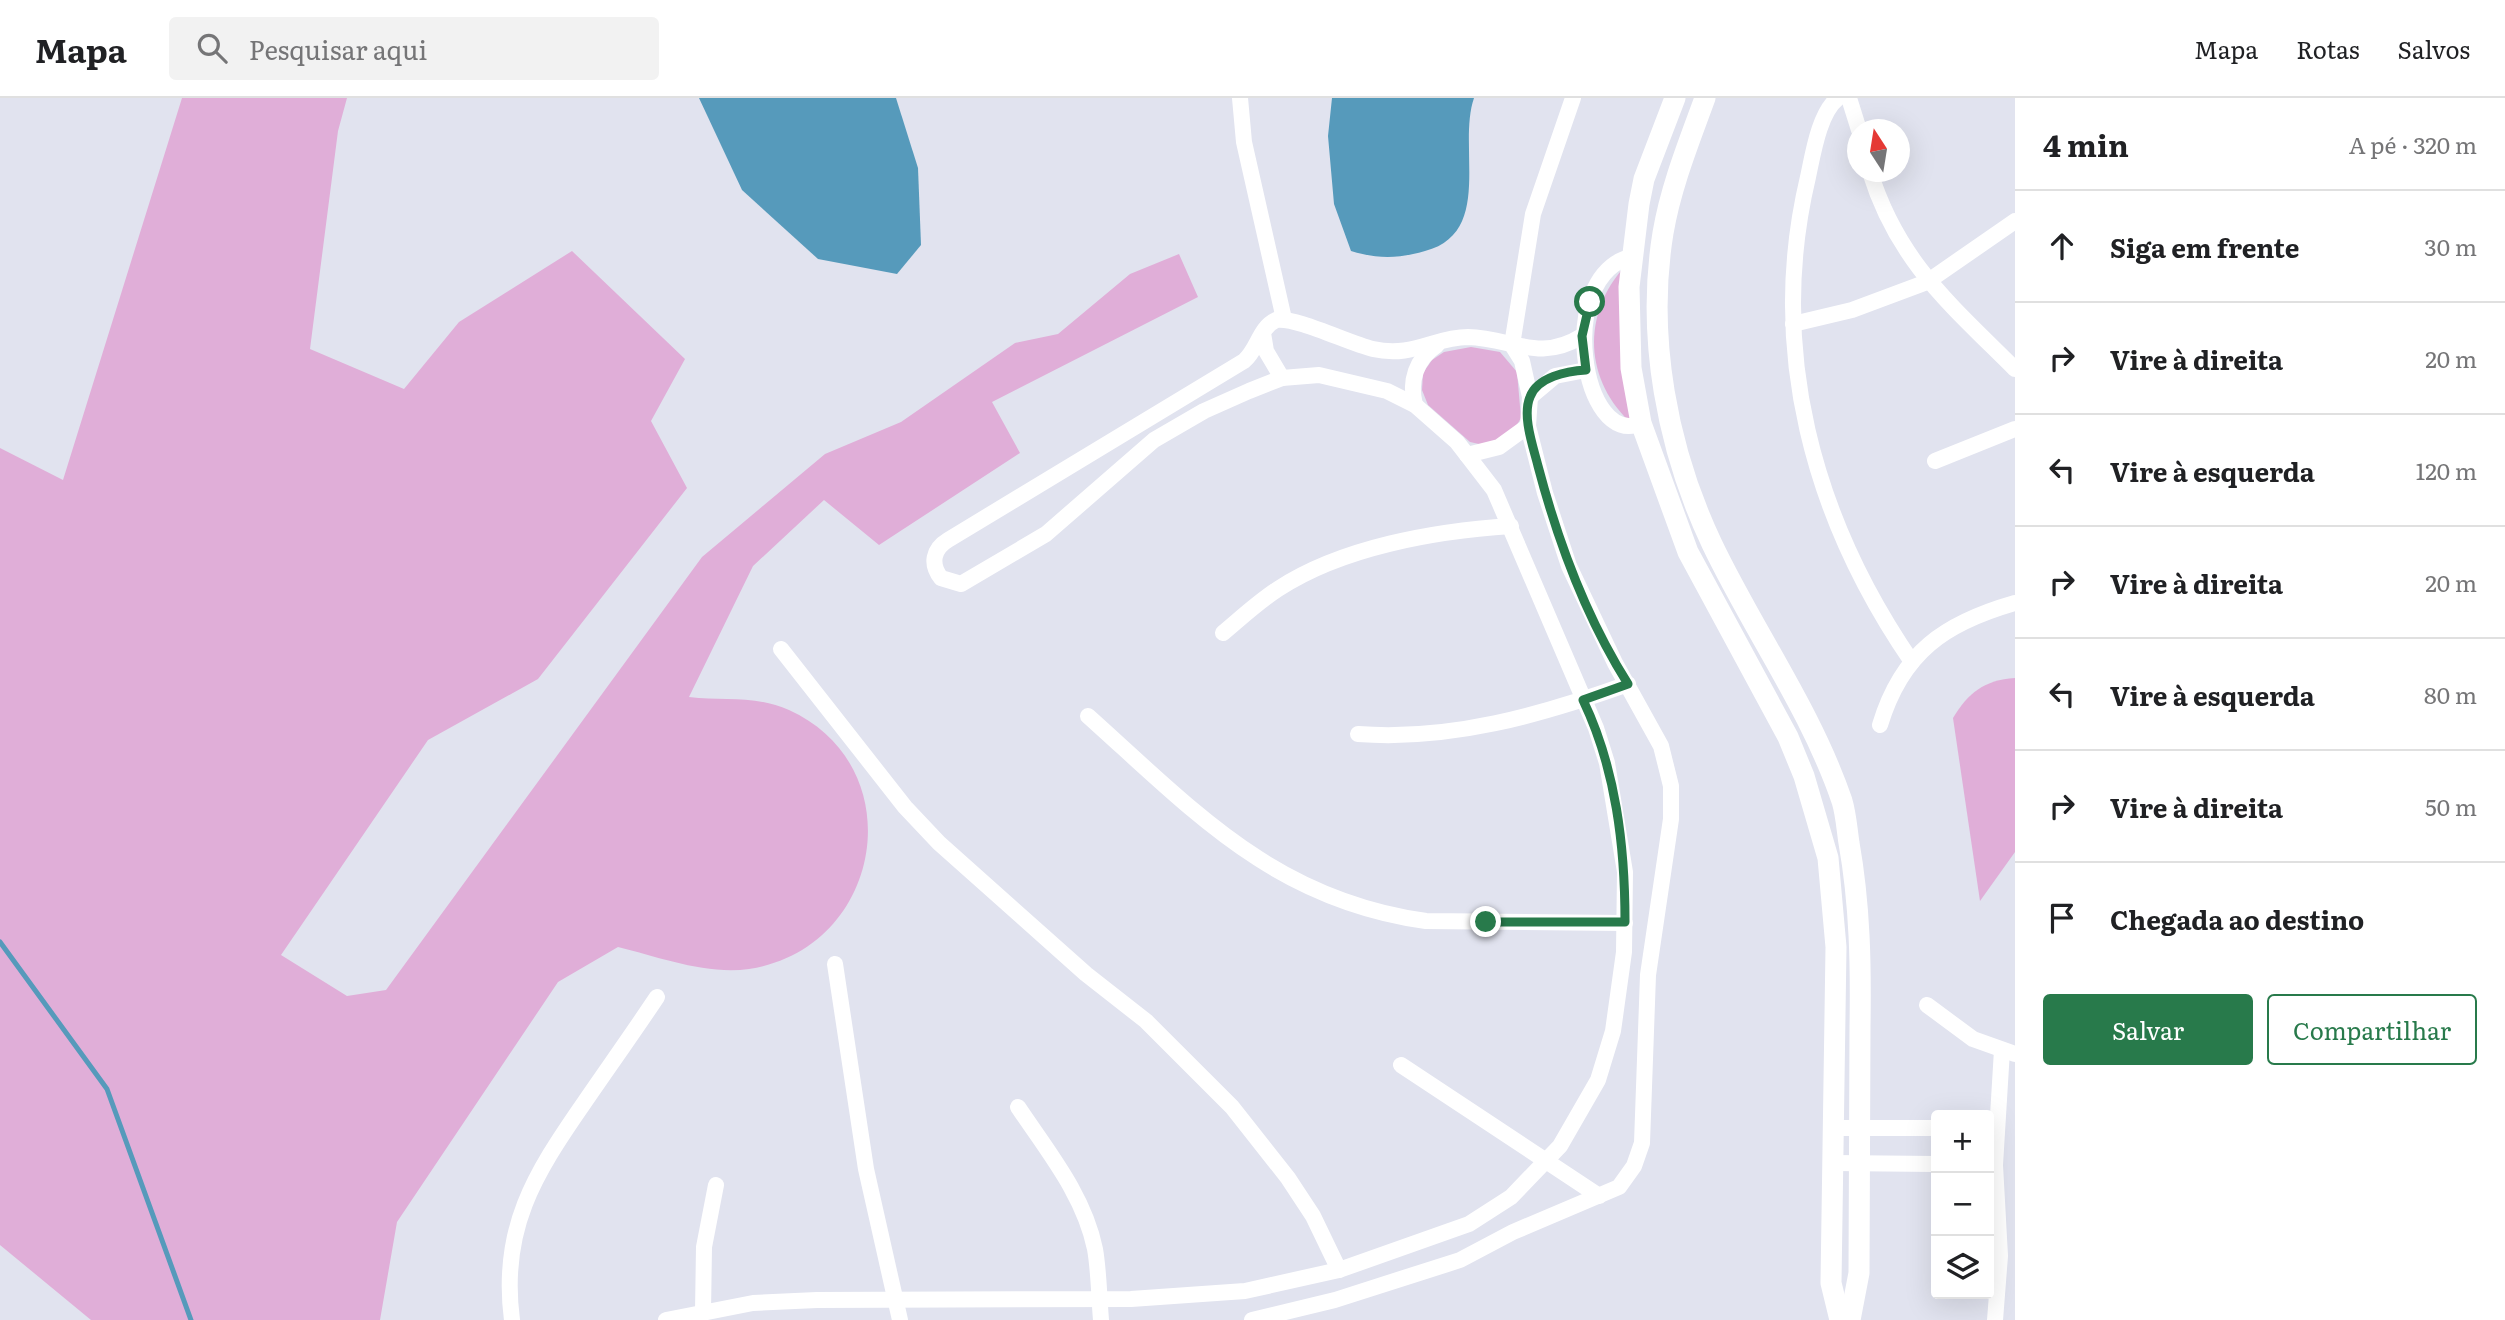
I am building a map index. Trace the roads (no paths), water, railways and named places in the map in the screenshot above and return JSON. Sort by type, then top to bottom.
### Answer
[{"type":"street","points":[[1240,98],[1244,142],[1284,319]]},
{"type":"street","points":[[1252,1320],[1335,1300],[1460,1260],[1513,1232],[1619,1187],[1627,1177],[1642,1143],[1648,975],[1671,820],[1667,766],[1649,721],[1569,566],[1545,493],[1528,426],[1530,397],[1522,361],[1513,345],[1533,215],[1573,98]]},
{"type":"street","points":[[1675,98],[1644,179],[1633,256],[1629,319],[1631,368],[1641,423],[1693,564],[1788,737],[1804,776],[1828,858],[1836,947],[1831,1283],[1840,1320]]},
{"type":"street","points":[[1705,98],[1678,175],[1664,231],[1658,273],[1658,331],[1666,403],[1678,460],[1711,543],[1808,724],[1842,803],[1857,889],[1861,956],[1859,1273],[1850,1320]]},
{"type":"street","points":[[1838,98],[1825,119],[1803,198],[1793,272],[1793,324],[1801,410],[1821,486],[1857,572],[1912,662]]},
{"type":"street","points":[[1849,98],[1856,119]]},
{"type":"street","points":[[1874,182],[1887,219],[1927,282],[2015,369]]},
{"type":"street","points":[[1793,324],[1852,310],[1927,282],[2015,221]]},
{"type":"street","points":[[1658,273],[1646,261],[1633,256],[1619,259],[1597,286],[1587,310],[1582,336],[1586,370],[1599,401],[1621,427],[1630,428],[1657,416],[1666,403]]},
{"type":"street","points":[[666,1320],[753,1303],[1099,1297],[1130,1299],[1245,1291],[1339,1270],[1469,1224],[1511,1197],[1547,1163],[1587,1103],[1607,1056],[1624,952],[1625,872],[1615,799],[1596,728],[1494,490],[1467,455],[1415,405],[1387,391],[1339,379],[1300,374],[1282,378],[1204,411],[1154,440],[1046,534],[961,584],[947,582],[936,572],[934,558],[941,544],[1244,361],[1252,355],[1268,324],[1284,319],[1375,349],[1405,352],[1465,337],[1526,349],[1554,348],[1582,336]]},
{"type":"street","points":[[1263,330],[1266,351],[1282,378]]},
{"type":"street","points":[[1415,405],[1412,387],[1415,370],[1425,355],[1439,344]]},
{"type":"street","points":[[1530,397],[1555,376],[1586,370]]},
{"type":"street","points":[[1467,455],[1499,447],[1528,426]]},
{"type":"street","points":[[1935,461],[2015,429]]},
{"type":"street","points":[[1223,633],[1279,588],[1343,559],[1442,533],[1511,526]]},
{"type":"street","points":[[1880,725],[1892,692],[1912,662],[1956,624],[2015,603]]},
{"type":"street","points":[[781,649],[905,807],[939,843],[1086,974],[1146,1021],[1233,1107],[1301,1197],[1339,1270]]},
{"type":"street","points":[[1358,734],[1387,736],[1464,729],[1583,700],[1628,684]]},
{"type":"street","points":[[1088,716],[1227,840],[1278,873],[1334,898],[1396,917],[1426,921],[1625,922]]},
{"type":"street","points":[[835,964],[854,1101],[900,1320]]},
{"type":"street","points":[[512,1320],[511,1254],[515,1230],[532,1184],[657,998]]},
{"type":"street","points":[[1927,1005],[1964,1034],[2009,1052],[1994,1122]]},
{"type":"street","points":[[1401,1065],[1600,1196]]},
{"type":"street","points":[[1017,1107],[1068,1179],[1079,1202],[1095,1250],[1101,1320]]},
{"type":"street","points":[[1834,1128],[1931,1128]]},
{"type":"street","points":[[1833,1163],[1931,1164]]},
{"type":"street","points":[[1993,1173],[2007,1256],[1995,1320]]},
{"type":"street","points":[[703,1312],[704,1247],[716,1185]]},
{"type":"water","points":[[699,98],[896,98],[918,168],[921,245],[897,274],[818,259],[742,190]]},
{"type":"water","points":[[1332,98],[1474,98],[1470,118],[1466,208],[1459,226],[1446,241],[1425,251],[1396,257],[1370,256],[1351,251],[1334,204],[1328,136]]},
{"type":"waterway","points":[[0,942],[107,1089],[191,1320]]}]
